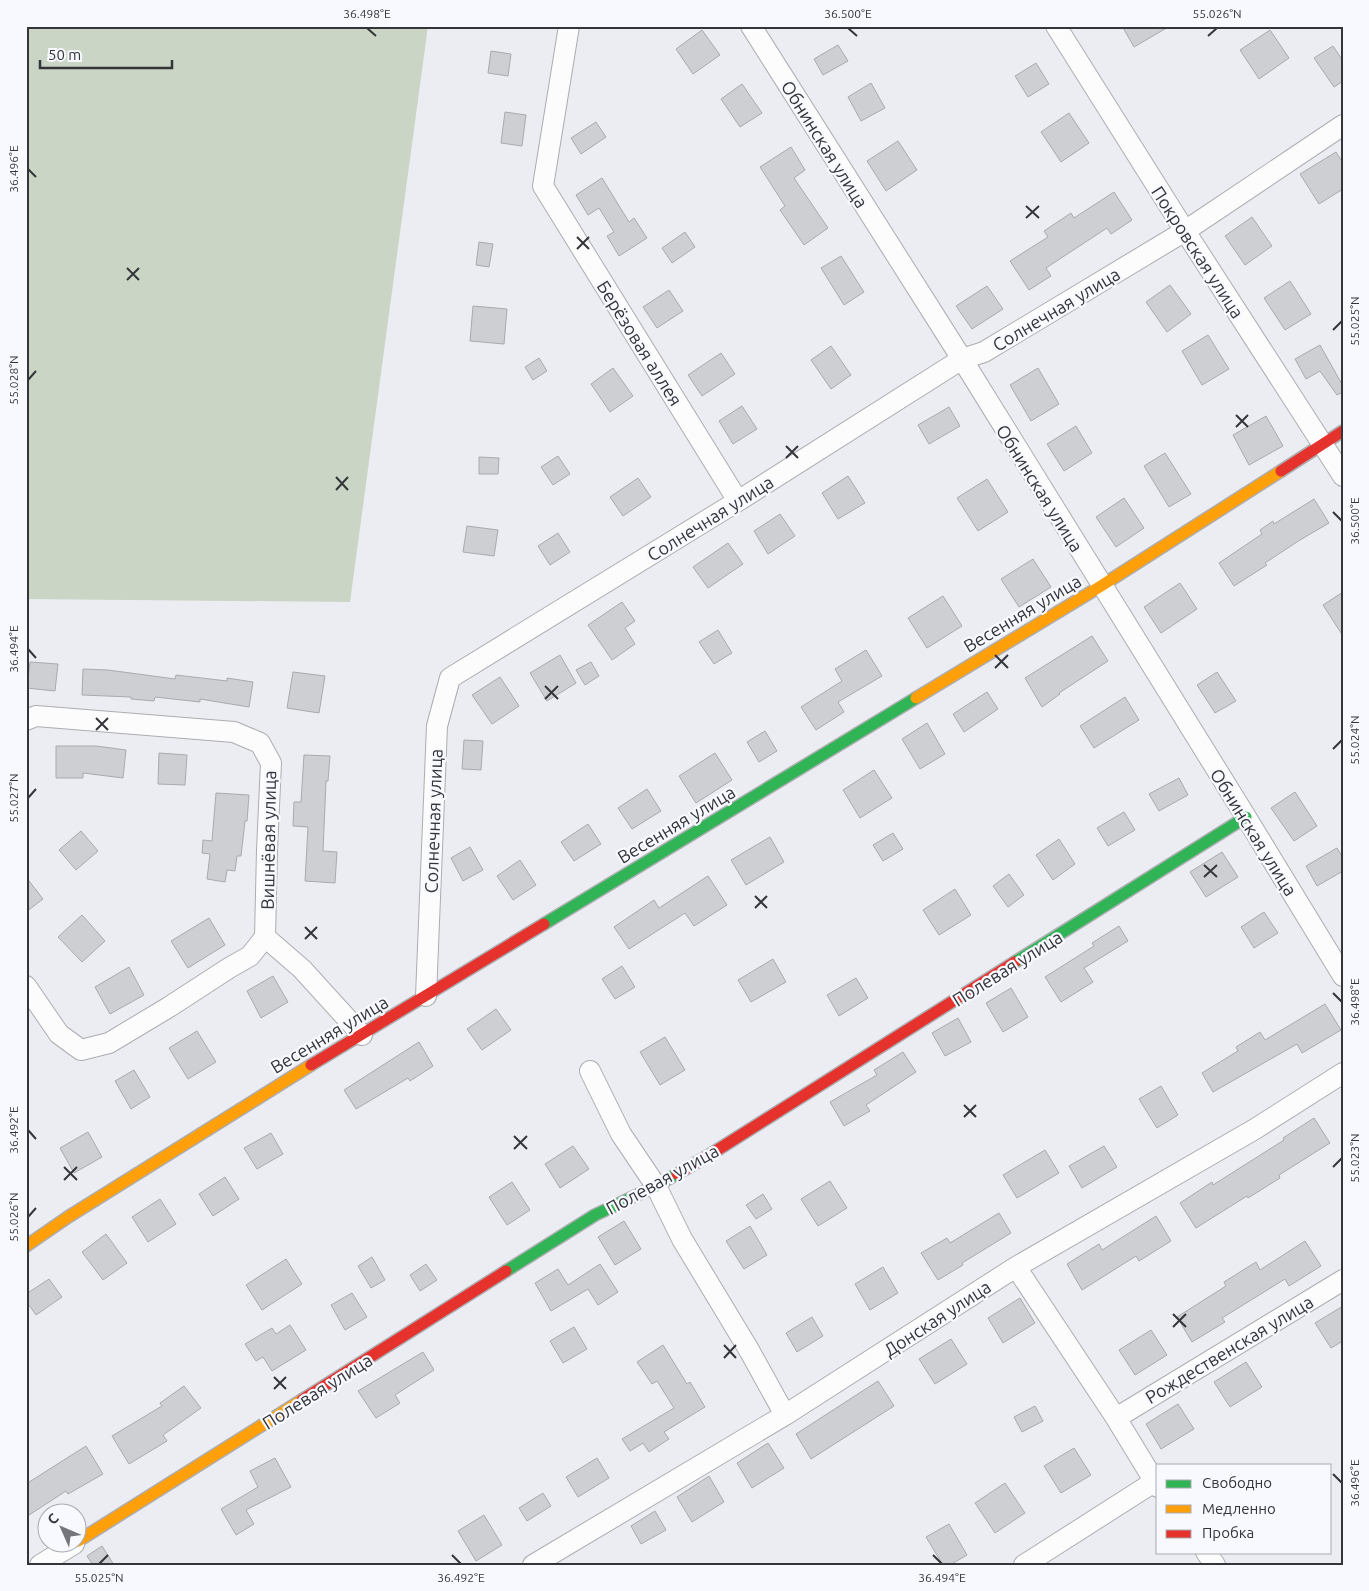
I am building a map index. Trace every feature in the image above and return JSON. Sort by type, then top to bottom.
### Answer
[{"type":"street","name":"Берёзовая аллея","points":[[569,26],[543,186],[738,501]]},
{"type":"street","name":"Обнинская улица","points":[[751,26],[962,359],[1343,976]]},
{"type":"street","name":"Покровская улица","points":[[1056,26],[1343,476]]},
{"type":"street","name":"Солнечная улица","points":[[426,996],[437,726],[450,678],[738,501],[962,359],[984,352],[1185,231],[1343,125]]},
{"type":"street","name":"Весенняя улица","points":[[26,1246],[68,1217],[293,1076],[1101,586],[1343,431]]},
{"type":"street","name":"Вишнёвая улица","points":[[26,720],[36,716],[234,732],[260,743],[271,764],[265,938]]},
{"type":"street","name":"Полевая улица","points":[[88,1535],[595,1216],[656,1186],[711,1154],[1246,817]]},
{"type":"street","points":[[26,986],[59,1034],[81,1050],[109,1043],[160,1012],[250,956],[265,938],[302,969],[362,1034]]},
{"type":"street","points":[[590,1071],[621,1134],[656,1186],[682,1240],[749,1350],[785,1415]]},
{"type":"street","name":"Донская улица","points":[[533,1565],[785,1415],[1016,1267],[1255,1129],[1343,1073]]},
{"type":"street","points":[[1016,1267],[1116,1418],[1156,1485],[1024,1565]]},
{"type":"street","name":"Рождественская улица","points":[[1116,1418],[1343,1280]]},
{"type":"street","points":[[40,1565],[58,1554]]},
{"type":"street","points":[[1208,1554],[1216,1565]]},
{"type":"green space","points":[[26,26],[428,26],[350,602],[26,599]]},
{"type":"building","points":[[1122,26],[1170,26],[1134,47]]},
{"type":"building","points":[[702,30],[720,55],[693,74],[676,49]]},
{"type":"building","points":[[1270,30],[1289,58],[1259,79],[1240,50]]},
{"type":"building","points":[[838,45],[848,61],[823,75],[814,59]]},
{"type":"building","points":[[1333,46],[1343,61],[1343,81],[1334,87],[1314,58]]},
{"type":"building","points":[[491,51],[511,54],[508,76],[488,73]]},
{"type":"building","points":[[1036,63],[1049,84],[1028,97],[1015,76]]},
{"type":"building","points":[[871,83],[885,108],[861,121],[848,97]]},
{"type":"building","points":[[742,84],[762,113],[740,127],[721,99]]},
{"type":"building","points":[[505,112],[526,115],[522,146],[501,143]]},
{"type":"building","points":[[1069,113],[1089,143],[1061,162],[1041,132]]},
{"type":"building","points":[[596,122],[606,137],[581,154],[571,138]]},
{"type":"building","points":[[898,141],[917,170],[886,191],[867,161]]},
{"type":"building","points":[[791,147],[805,170],[794,178],[828,228],[804,245],[780,210],[785,206],[760,167]]},
{"type":"building","points":[[1336,152],[1343,163],[1343,189],[1319,204],[1300,174]]},
{"type":"building","points":[[602,178],[629,222],[634,218],[647,238],[619,256],[607,236],[614,232],[599,208],[588,215],[576,195]]},
{"type":"building","points":[[1114,192],[1132,220],[1111,234],[1107,228],[1046,268],[1051,276],[1029,290],[1010,261],[1048,237],[1044,231],[1071,213],[1074,218]]},
{"type":"building","points":[[1252,217],[1272,246],[1245,265],[1225,236]]},
{"type":"building","points":[[685,232],[695,247],[672,263],[662,248]]},
{"type":"building","points":[[479,242],[493,244],[489,267],[476,265]]},
{"type":"building","points":[[841,256],[864,292],[844,305],[821,268]]},
{"type":"building","points":[[1290,281],[1311,314],[1285,330],[1264,298]]},
{"type":"building","points":[[1170,285],[1191,314],[1167,332],[1146,302]]},
{"type":"building","points":[[987,286],[1003,309],[972,329],[956,306]]},
{"type":"building","points":[[669,290],[683,311],[657,328],[643,307]]},
{"type":"building","points":[[473,306],[507,309],[504,344],[470,341]]},
{"type":"building","points":[[1208,335],[1229,369],[1202,385],[1182,351]]},
{"type":"building","points":[[1320,345],[1343,386],[1343,392],[1337,395],[1320,371],[1306,379],[1295,359]]},
{"type":"building","points":[[831,346],[851,375],[831,389],[811,360]]},
{"type":"building","points":[[721,353],[735,374],[702,396],[688,375]]},
{"type":"building","points":[[539,358],[547,371],[533,380],[525,367]]},
{"type":"building","points":[[613,368],[633,396],[610,412],[591,384]]},
{"type":"building","points":[[1038,368],[1059,404],[1031,421],[1010,385]]},
{"type":"building","points":[[742,406],[757,429],[733,444],[719,421]]},
{"type":"building","points":[[949,407],[960,426],[929,444],[918,425]]},
{"type":"building","points":[[1266,416],[1283,446],[1249,465],[1233,435]]},
{"type":"building","points":[[1076,426],[1092,453],[1064,471],[1047,444]]},
{"type":"building","points":[[1165,453],[1191,494],[1169,507],[1144,466]]},
{"type":"building","points":[[558,456],[570,474],[553,485],[541,467]]},
{"type":"building","points":[[479,457],[499,458],[498,474],[479,474]]},
{"type":"building","points":[[848,476],[865,503],[838,519],[822,493]]},
{"type":"building","points":[[638,478],[651,497],[623,516],[610,497]]},
{"type":"building","points":[[987,479],[1008,512],[978,531],[957,498]]},
{"type":"building","points":[[1124,498],[1144,528],[1116,547],[1096,517]]},
{"type":"building","points":[[1314,499],[1329,523],[1265,563],[1267,565],[1234,586],[1219,563],[1262,534],[1260,530],[1273,521],[1274,524]]},
{"type":"building","points":[[780,514],[795,536],[768,554],[754,531]]},
{"type":"building","points":[[467,526],[498,530],[494,556],[463,552]]},
{"type":"building","points":[[558,533],[570,552],[550,565],[538,546]]},
{"type":"building","points":[[728,543],[743,564],[708,588],[693,567]]},
{"type":"building","points":[[1033,559],[1051,587],[1019,607],[1001,579]]},
{"type":"building","points":[[1180,583],[1197,609],[1161,633],[1144,607]]},
{"type":"building","points":[[1343,592],[1343,636],[1323,605]]},
{"type":"building","points":[[943,596],[962,626],[927,648],[908,618]]},
{"type":"building","points":[[622,602],[635,621],[625,628],[635,644],[612,660],[588,625]]},
{"type":"building","points":[[718,630],[732,653],[714,664],[699,642]]},
{"type":"building","points":[[1092,636],[1108,661],[1059,693],[1042,707],[1025,678]]},
{"type":"building","points":[[866,650],[882,676],[838,702],[844,712],[816,730],[801,707],[842,681],[835,669]]},
{"type":"building","points":[[560,655],[576,683],[547,701],[530,673]]},
{"type":"building","points":[[30,662],[58,664],[55,691],[27,688]]},
{"type":"building","points":[[591,662],[599,676],[585,685],[576,670]]},
{"type":"building","points":[[83,669],[108,670],[175,679],[176,675],[227,681],[227,678],[253,682],[249,707],[200,699],[200,702],[155,697],[154,701],[131,699],[131,697],[82,695]]},
{"type":"building","points":[[293,672],[325,676],[319,713],[287,708]]},
{"type":"building","points":[[1217,672],[1236,701],[1215,713],[1197,685]]},
{"type":"building","points":[[500,677],[519,706],[492,724],[472,695]]},
{"type":"building","points":[[987,692],[998,709],[964,732],[953,714]]},
{"type":"building","points":[[1125,697],[1139,720],[1094,748],[1080,726]]},
{"type":"building","points":[[927,723],[945,754],[920,769],[902,739]]},
{"type":"building","points":[[765,731],[777,751],[759,762],[747,742]]},
{"type":"building","points":[[464,740],[483,741],[481,770],[462,769]]},
{"type":"building","points":[[56,746],[96,746],[126,750],[123,778],[83,773],[83,778],[56,778]]},
{"type":"building","points":[[159,753],[187,755],[185,785],[158,784]]},
{"type":"building","points":[[715,753],[732,780],[696,803],[679,776]]},
{"type":"building","points":[[304,755],[330,756],[328,781],[326,781],[323,851],[337,852],[335,883],[305,881],[308,827],[293,826],[294,802],[301,802]]},
{"type":"building","points":[[874,770],[892,798],[860,818],[843,790]]},
{"type":"building","points":[[1179,778],[1188,795],[1159,811],[1149,794]]},
{"type":"building","points":[[647,789],[661,811],[632,829],[618,808]]},
{"type":"building","points":[[1295,792],[1317,826],[1294,841],[1271,808]]},
{"type":"building","points":[[216,793],[249,795],[241,856],[237,856],[235,871],[227,870],[225,882],[207,879],[210,854],[202,853],[203,840],[212,841]]},
{"type":"building","points":[[1124,812],[1135,830],[1108,846],[1097,828]]},
{"type":"building","points":[[588,824],[601,844],[574,861],[561,842]]},
{"type":"building","points":[[81,831],[98,851],[76,870],[59,850]]},
{"type":"building","points":[[893,833],[903,849],[883,861],[873,845]]},
{"type":"building","points":[[770,837],[784,862],[746,885],[731,860]]},
{"type":"building","points":[[1059,839],[1075,864],[1053,880],[1036,855]]},
{"type":"building","points":[[470,847],[483,870],[463,881],[451,858]]},
{"type":"building","points":[[1337,848],[1343,858],[1343,871],[1317,886],[1306,866]]},
{"type":"building","points":[[1222,852],[1238,877],[1206,897],[1190,872]]},
{"type":"building","points":[[520,860],[536,885],[513,900],[497,876]]},
{"type":"building","points":[[1009,874],[1024,895],[1008,907],[993,886]]},
{"type":"building","points":[[708,876],[727,905],[694,926],[685,913],[629,949],[614,927],[654,900],[659,908]]},
{"type":"building","points":[[26,877],[43,899],[26,912]]},
{"type":"building","points":[[955,889],[971,915],[939,935],[923,910]]},
{"type":"building","points":[[1264,912],[1278,933],[1254,948],[1241,927]]},
{"type":"building","points":[[82,915],[105,941],[82,962],[58,937]]},
{"type":"building","points":[[209,918],[225,945],[188,968],[171,941]]},
{"type":"building","points":[[1119,926],[1128,941],[1084,968],[1093,982],[1061,1002],[1045,977],[1094,946],[1092,943]]},
{"type":"building","points":[[773,959],[786,982],[751,1002],[738,980]]},
{"type":"building","points":[[622,966],[635,987],[615,999],[602,979]]},
{"type":"building","points":[[129,967],[144,995],[110,1014],[95,987]]},
{"type":"building","points":[[273,976],[288,1002],[261,1018],[247,991]]},
{"type":"building","points":[[856,978],[868,998],[839,1016],[827,995]]},
{"type":"building","points":[[1011,988],[1028,1017],[1003,1032],[986,1003]]},
{"type":"building","points":[[1325,1004],[1341,1030],[1302,1053],[1297,1044],[1213,1092],[1202,1073],[1238,1051],[1236,1047],[1260,1032],[1265,1040]]},
{"type":"building","points":[[496,1009],[511,1030],[482,1050],[467,1029]]},
{"type":"building","points":[[958,1018],[971,1042],[945,1056],[932,1033]]},
{"type":"building","points":[[197,1031],[216,1062],[188,1079],[169,1048]]},
{"type":"building","points":[[665,1037],[685,1070],[660,1085],[640,1052]]},
{"type":"building","points":[[419,1042],[433,1066],[410,1081],[408,1078],[356,1109],[344,1090]]},
{"type":"building","points":[[903,1052],[916,1072],[866,1105],[870,1111],[844,1126],[830,1102],[877,1075],[874,1070]]},
{"type":"building","points":[[134,1070],[150,1097],[131,1109],[115,1081]]},
{"type":"building","points":[[1161,1086],[1178,1115],[1157,1128],[1139,1099]]},
{"type":"building","points":[[1314,1118],[1330,1143],[1279,1175],[1280,1178],[1196,1228],[1180,1203],[1212,1182],[1213,1185],[1284,1140],[1283,1138]]},
{"type":"building","points":[[88,1132],[102,1157],[74,1173],[60,1148]]},
{"type":"building","points":[[271,1133],[283,1154],[257,1169],[244,1148]]},
{"type":"building","points":[[573,1146],[589,1169],[560,1188],[545,1164]]},
{"type":"building","points":[[1104,1146],[1117,1167],[1082,1188],[1069,1166]]},
{"type":"building","points":[[1045,1150],[1059,1173],[1017,1198],[1003,1175]]},
{"type":"building","points":[[225,1177],[239,1199],[213,1216],[199,1194]]},
{"type":"building","points":[[830,1181],[847,1208],[818,1226],[801,1199]]},
{"type":"building","points":[[512,1182],[530,1210],[507,1225],[489,1197]]},
{"type":"building","points":[[763,1194],[772,1209],[756,1219],[746,1205]]},
{"type":"building","points":[[160,1199],[176,1224],[148,1242],[132,1217]]},
{"type":"building","points":[[999,1213],[1011,1233],[938,1280],[921,1253],[947,1238],[950,1243]]},
{"type":"building","points":[[1156,1216],[1171,1241],[1139,1261],[1136,1256],[1082,1290],[1067,1264],[1099,1244],[1102,1250]]},
{"type":"building","points":[[624,1221],[641,1249],[615,1265],[598,1237]]},
{"type":"building","points":[[750,1226],[767,1255],[744,1269],[726,1241]]},
{"type":"building","points":[[106,1234],[127,1263],[103,1280],[82,1252]]},
{"type":"building","points":[[1305,1241],[1321,1266],[1289,1286],[1285,1279],[1222,1318],[1225,1322],[1192,1342],[1177,1317],[1226,1286],[1224,1282],[1256,1262],[1260,1270]]},
{"type":"building","points":[[372,1257],[385,1280],[371,1288],[358,1266]]},
{"type":"building","points":[[286,1259],[302,1284],[262,1310],[246,1285]]},
{"type":"building","points":[[426,1264],[437,1280],[420,1291],[410,1275]]},
{"type":"building","points":[[600,1264],[618,1292],[598,1305],[588,1289],[551,1311],[535,1283],[558,1269],[568,1285]]},
{"type":"building","points":[[883,1267],[898,1293],[870,1310],[855,1284]]},
{"type":"building","points":[[49,1279],[62,1297],[36,1315],[26,1301],[26,1294]]},
{"type":"building","points":[[352,1293],[367,1317],[345,1330],[331,1305]]},
{"type":"building","points":[[1020,1298],[1035,1323],[1003,1343],[988,1318]]},
{"type":"building","points":[[1343,1306],[1343,1341],[1331,1348],[1315,1323]]},
{"type":"building","points":[[812,1317],[823,1336],[797,1352],[786,1333]]},
{"type":"building","points":[[290,1325],[306,1350],[272,1371],[263,1357],[256,1361],[245,1344],[272,1328],[276,1334]]},
{"type":"building","points":[[574,1327],[587,1349],[563,1363],[550,1341]]},
{"type":"building","points":[[1151,1330],[1167,1355],[1135,1375],[1119,1350]]},
{"type":"building","points":[[951,1339],[967,1364],[935,1384],[919,1359]]},
{"type":"building","points":[[663,1345],[687,1384],[690,1382],[705,1407],[664,1432],[669,1439],[649,1452],[643,1443],[630,1451],[622,1439],[674,1408],[657,1381],[652,1384],[637,1362]]},
{"type":"building","points":[[423,1352],[434,1370],[395,1395],[400,1403],[376,1418],[358,1391]]},
{"type":"building","points":[[1246,1362],[1262,1387],[1230,1407],[1214,1382]]},
{"type":"building","points":[[878,1381],[894,1406],[811,1459],[796,1434]]},
{"type":"building","points":[[184,1386],[201,1408],[163,1435],[167,1441],[129,1464],[112,1436],[162,1406],[160,1403]]},
{"type":"building","points":[[1178,1404],[1194,1429],[1161,1449],[1146,1424]]},
{"type":"building","points":[[1035,1406],[1043,1421],[1022,1432],[1014,1417]]},
{"type":"building","points":[[768,1443],[784,1468],[752,1488],[737,1463]]},
{"type":"building","points":[[86,1446],[103,1474],[68,1494],[66,1491],[46,1504],[38,1504],[38,1509],[26,1517],[26,1484]]},
{"type":"building","points":[[1074,1448],[1091,1475],[1061,1493],[1044,1466]]},
{"type":"building","points":[[275,1458],[291,1487],[246,1510],[254,1524],[236,1535],[221,1509],[258,1487],[250,1471]]},
{"type":"building","points":[[597,1458],[609,1478],[578,1497],[566,1477]]},
{"type":"building","points":[[709,1476],[724,1502],[692,1522],[677,1497]]},
{"type":"building","points":[[1005,1483],[1025,1513],[995,1533],[975,1503]]},
{"type":"building","points":[[543,1493],[551,1506],[527,1521],[519,1508]]},
{"type":"building","points":[[655,1511],[666,1530],[641,1544],[631,1526]]},
{"type":"building","points":[[484,1515],[502,1545],[476,1561],[458,1531]]},
{"type":"building","points":[[949,1524],[967,1555],[950,1565],[943,1565],[926,1537]]},
{"type":"building","points":[[102,1546],[114,1565],[93,1565],[87,1556]]},
{"type":"traffic: fast","points":[[544,924],[916,698]]},
{"type":"traffic: fast","points":[[1015,962],[1246,817]]},
{"type":"traffic: fast","points":[[506,1271],[595,1215],[677,1174]]},
{"type":"traffic: slow","points":[[916,698],[1101,586],[1281,471]]},
{"type":"traffic: slow","points":[[26,1246],[68,1217],[311,1065]]},
{"type":"traffic: slow","points":[[88,1535],[302,1400]]},
{"type":"traffic: jam","points":[[1281,471],[1343,431]]},
{"type":"traffic: jam","points":[[311,1065],[544,924]]},
{"type":"traffic: jam","points":[[677,1174],[1015,962]]},
{"type":"traffic: jam","points":[[302,1400],[506,1271]]}]
